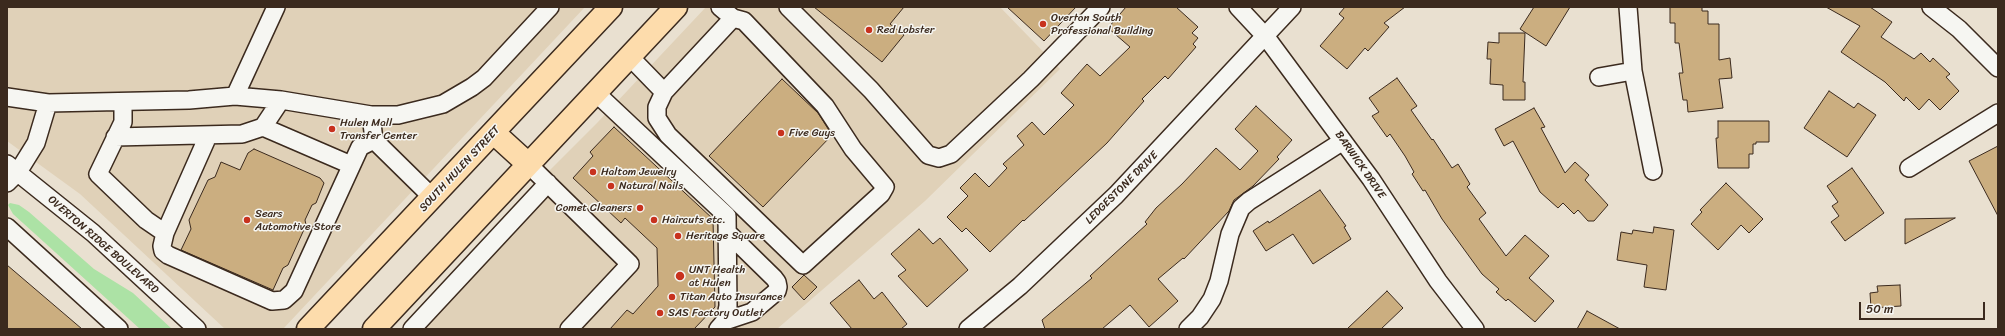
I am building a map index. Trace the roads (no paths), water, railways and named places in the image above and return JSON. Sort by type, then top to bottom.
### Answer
[{"type":"main road","name":"SOUTH HULEN STREET","points":[[308,329],[434,198],[611,7]]},
{"type":"main road","points":[[374,329],[676,7]]},
{"type":"main road","points":[[494,133],[528,164]]},
{"type":"street","points":[[235,96],[276,7]]},
{"type":"street","points":[[7,97],[48,103],[189,100],[235,96],[281,100],[371,115],[398,115],[443,104],[459,96],[484,78],[550,7]]},
{"type":"street","points":[[720,7],[733,18],[744,21],[825,106],[853,149],[885,187],[881,194],[802,265],[668,135],[657,118],[657,107],[664,92],[733,18]]},
{"type":"street","points":[[789,7],[871,90],[928,155],[939,158],[951,154],[1030,79],[1101,7]]},
{"type":"street","name":"BARWICK DRIVE","points":[[1238,7],[1266,37],[1343,141],[1438,281],[1472,328]]},
{"type":"street","name":"LEDGESTONE DRIVE","points":[[968,329],[1020,286],[1116,195],[1266,37],[1292,7]]},
{"type":"street","points":[[1628,7],[1633,71],[1653,171]]},
{"type":"street","points":[[1931,7],[1959,29],[1998,68]]},
{"type":"street","points":[[630,57],[664,92]]},
{"type":"street","points":[[1599,77],[1633,71]]},
{"type":"street","points":[[596,93],[727,216],[728,306],[722,325]]},
{"type":"street","points":[[115,138],[242,134],[263,127],[281,100]]},
{"type":"street","points":[[123,102],[122,122],[98,174],[146,220],[165,233]]},
{"type":"street","points":[[11,173],[36,143],[48,103]]},
{"type":"street","points":[[1910,168],[1998,113]]},
{"type":"street","points":[[371,115],[374,140],[434,198]]},
{"type":"street","points":[[263,127],[351,165]]},
{"type":"street","points":[[208,136],[165,233],[162,246],[163,251],[168,255],[272,302],[284,300],[294,291],[360,147],[374,140]]},
{"type":"street","points":[[1188,329],[1204,311],[1219,281],[1230,234],[1241,208],[1249,201],[1343,141]]},
{"type":"street","points":[[528,164],[630,264],[569,329]]},
{"type":"street","name":"OVERTON RIDGE BOULEVARD","points":[[11,173],[92,233],[196,329]]},
{"type":"street","points":[[412,329],[548,183]]},
{"type":"street","points":[[7,227],[120,329]]},
{"type":"street","points":[[722,325],[752,312],[777,291],[778,287],[778,282],[727,232]]},
{"type":"street","points":[[459,237],[480,256]]},
{"type":"place","name":"Overton South Professional Building","points":[[1043,24]]},
{"type":"place","name":"Red Lobster","points":[[869,30]]},
{"type":"place","name":"Hulen Mall Transfer Center","points":[[332,129]]},
{"type":"place","name":"Five Guys","points":[[781,133]]},
{"type":"place","name":"Haltom Jewelry","points":[[593,172]]},
{"type":"place","name":"Natural Nails","points":[[611,186]]},
{"type":"place","name":"Comet Cleaners","points":[[640,208]]},
{"type":"place","name":"Sears Automotive Store","points":[[247,220]]},
{"type":"place","name":"Haircuts etc.","points":[[654,220]]},
{"type":"place","name":"Heritage Square","points":[[678,236]]},
{"type":"place","name":"UNT Health at Hulen","points":[[680,276]]},
{"type":"place","name":"Titan Auto Insurance","points":[[672,297]]},
{"type":"place","name":"SAS Factory Outlet","points":[[660,313]]}]
